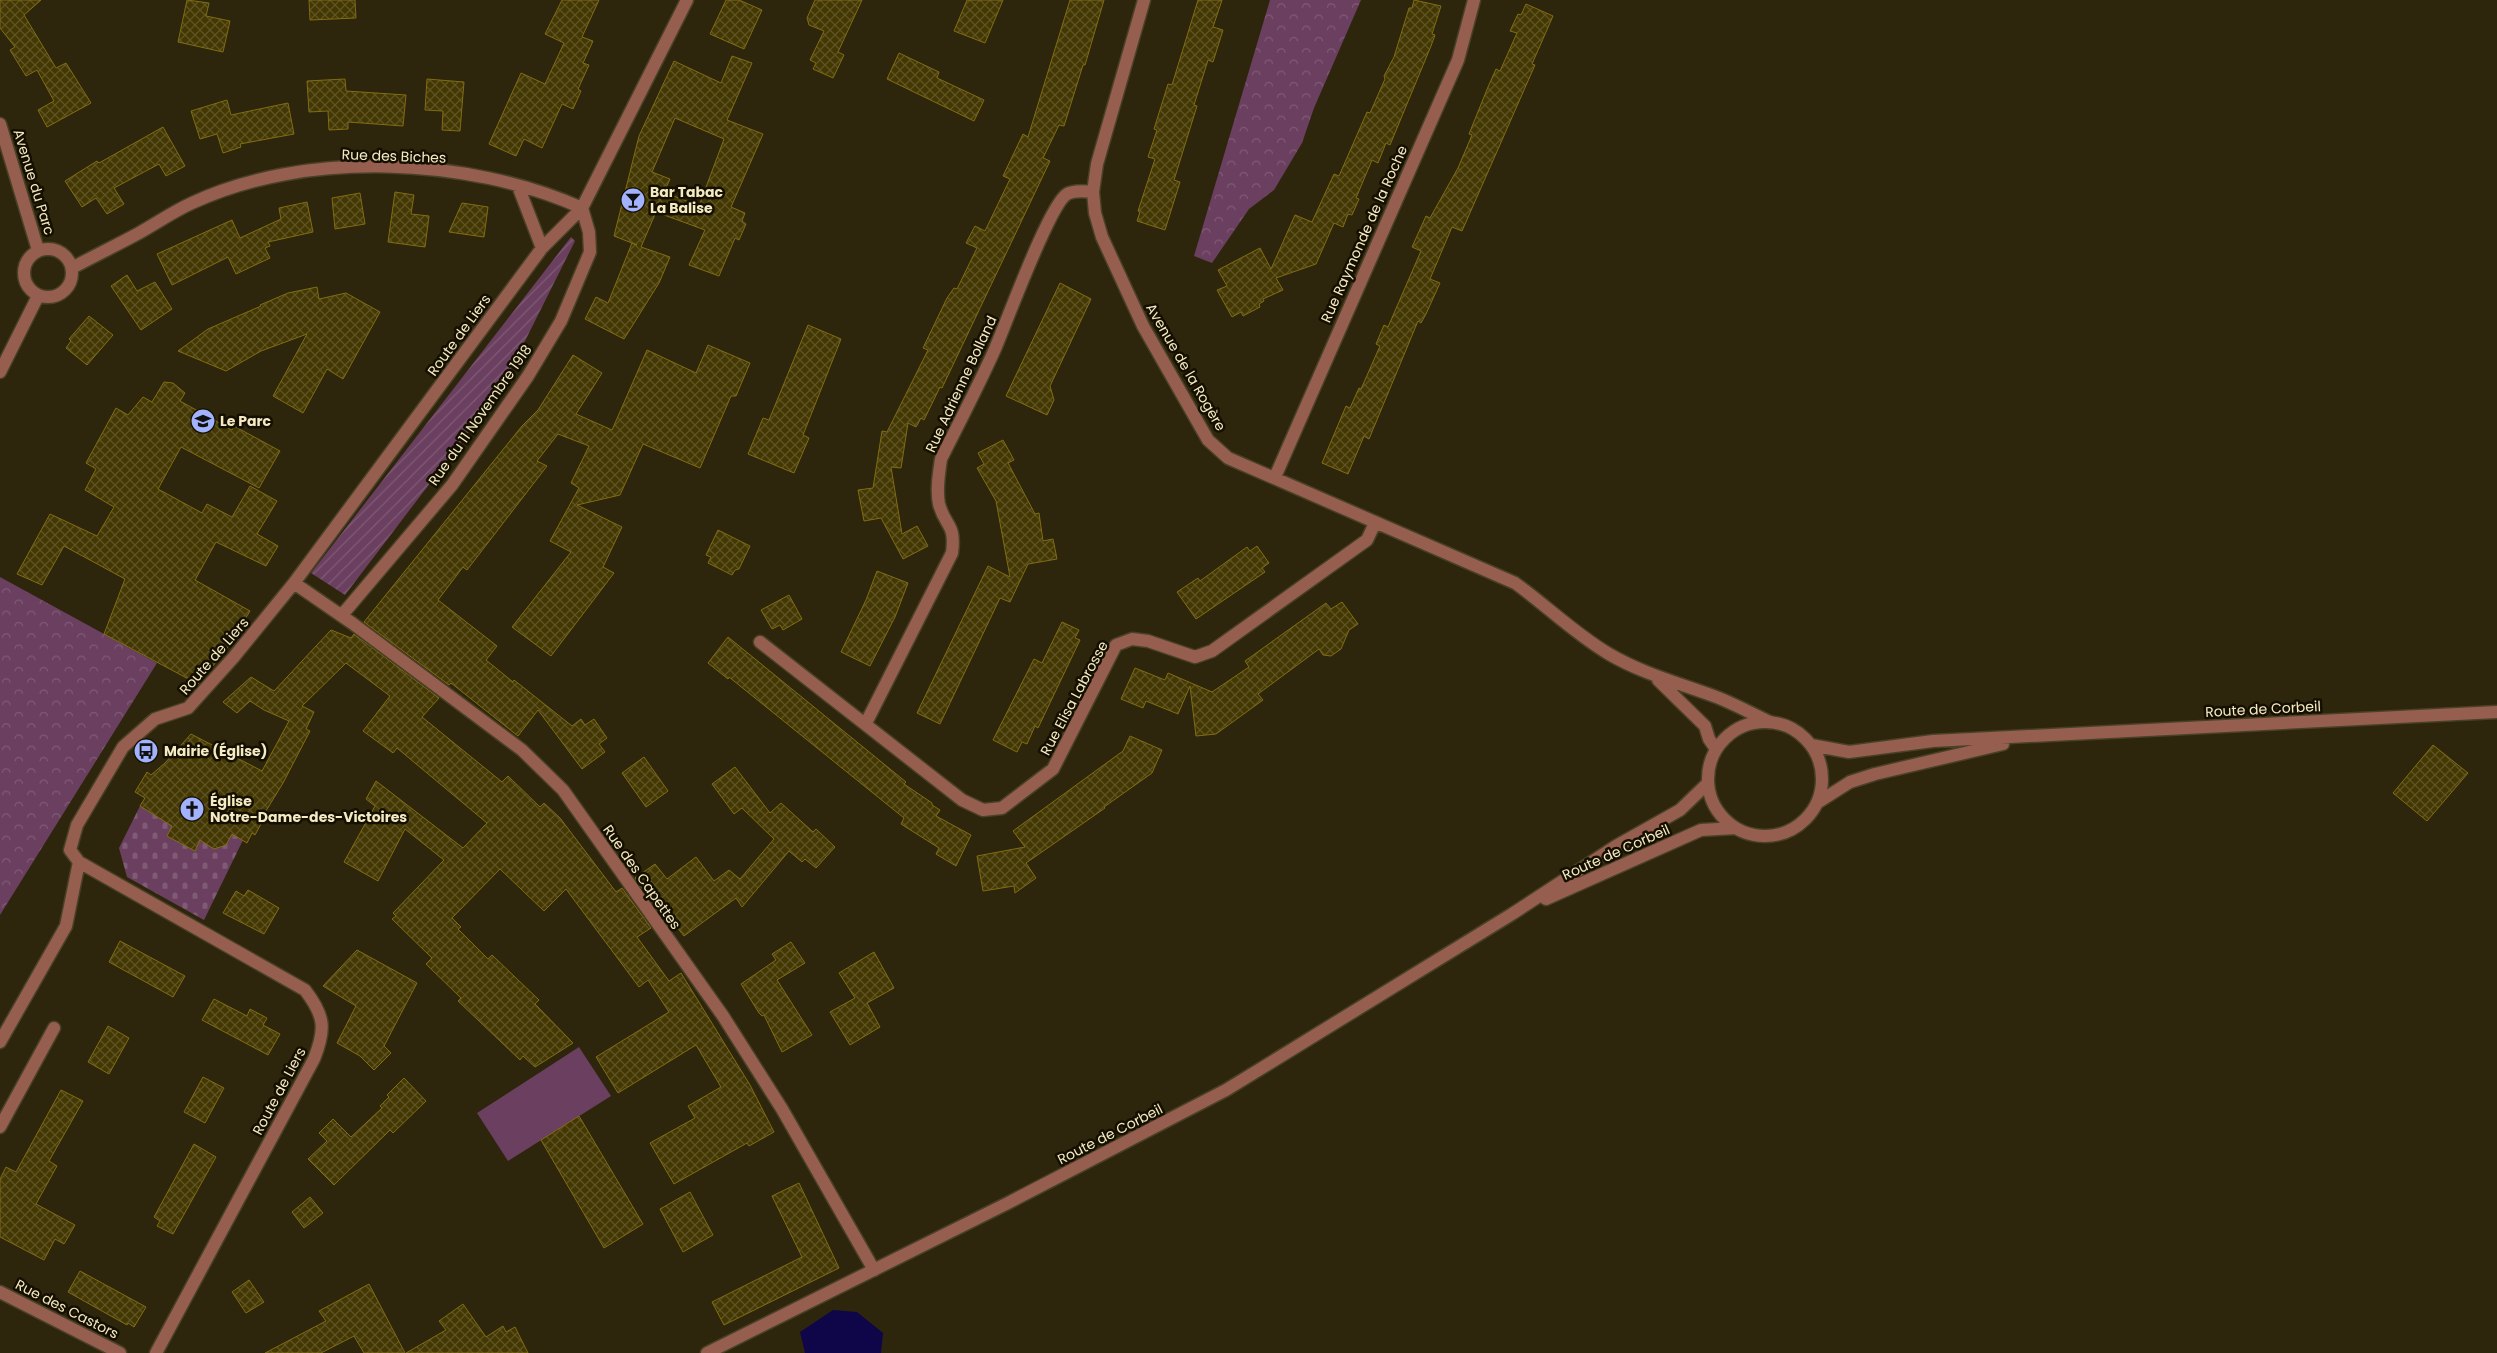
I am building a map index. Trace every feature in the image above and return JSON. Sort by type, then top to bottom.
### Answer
[{"type":"street","name":"Route de Liers","points":[[156,1353],[314,1059],[322,1040],[323,1024],[318,1007],[305,990],[79,862],[70,850],[77,826],[123,747],[154,719],[188,708],[234,658],[294,584],[542,248],[582,208],[687,0]]},
{"type":"street","name":"Avenue de la Rogère","points":[[1144,0],[1097,164],[1093,192],[1095,214],[1102,237],[1127,295],[1208,440],[1228,458],[1515,584],[1544,604],[1582,637],[1611,655],[1653,675],[1719,698],[1770,722]]},
{"type":"street","name":"Rue Raymonde de la Roche","points":[[1275,478],[1458,60],[1474,0]]},
{"type":"street","name":"Avenue du Parc","points":[[0,124],[38,250]]},
{"type":"street","name":"Rue des Biches","points":[[72,268],[192,203],[247,183],[300,171],[363,167],[428,170],[490,179],[551,195],[582,208]]},
{"type":"street","points":[[518,186],[542,248]]},
{"type":"street","name":"Rue Adrienne Bolland","points":[[866,723],[952,553],[954,535],[939,504],[938,479],[941,459],[994,351],[1033,256],[1058,203],[1067,194],[1082,190],[1093,192]]},
{"type":"street","name":"Rue du 11 Novembre 1918","points":[[342,615],[452,485],[528,376],[561,321],[590,252],[589,232],[582,208]]},
{"type":"street","points":[[51,248],[60,251],[67,257],[72,268],[72,279],[68,288],[59,295],[49,298],[38,296],[29,289],[24,280],[23,270],[27,259],[38,250],[51,248]]},
{"type":"street","points":[[0,372],[38,296]]},
{"type":"street","name":"Rue Elisa Labrosse","points":[[760,642],[866,723],[962,800],[983,810],[1002,808],[1053,770],[1116,645],[1132,639],[1148,641],[1195,657],[1212,652],[1367,540],[1375,523]]},
{"type":"street","name":"Rue des Capettes","points":[[294,584],[342,615],[522,750],[562,790],[723,1016],[782,1108],[874,1270]]},
{"type":"street","name":"Avenue de la Rogère","points":[[1653,675],[1695,713],[1705,726],[1709,739],[1716,749]]},
{"type":"street","name":"Route de Corbeil","points":[[1811,745],[1849,752],[1933,741],[2497,712]]},
{"type":"street","points":[[1770,722],[1786,726],[1800,734],[1811,745],[1818,758],[1822,773],[1821,788],[1817,803],[1806,819],[1791,830],[1772,835],[1754,835],[1736,828],[1722,816],[1712,801],[1708,783],[1710,766],[1716,749],[1726,737],[1740,728],[1754,723],[1770,722]]},
{"type":"street","name":"Route de Corbeil","points":[[1817,803],[1850,782],[1874,774],[2031,737]]},
{"type":"street","name":"Route de Corbeil","points":[[707,1353],[1226,1090],[1512,914],[1616,846],[1680,810],[1708,783]]},
{"type":"street","name":"Route de Corbeil","points":[[1512,914],[1701,830],[1736,828]]},
{"type":"street","points":[[0,1042],[66,926],[79,862]]},
{"type":"street","points":[[0,1127],[54,1028]]},
{"type":"street","name":"Rue des Castors","points":[[0,1292],[120,1353]]},
{"type":"green space","points":[[1270,0],[1361,0],[1314,108],[1302,143],[1274,190],[1249,209],[1212,263],[1194,256]]},
{"type":"green space","points":[[571,237],[575,241],[500,391],[345,595],[311,573]]},
{"type":"green space","points":[[0,577],[157,663],[0,915]]},
{"type":"green space","points":[[171,755],[230,784],[243,840],[204,920],[127,877],[119,848],[140,806]]},
{"type":"green space","points":[[579,1047],[611,1096],[508,1161],[477,1113]]},
{"type":"shaded area","points":[[833,1310],[857,1312],[883,1333],[881,1353],[805,1353],[800,1332]]},
{"type":"building","points":[[0,0],[41,0],[24,15],[56,68],[66,63],[91,103],[47,127],[38,110],[54,101],[37,70],[26,76],[10,50],[15,47],[0,28]]},
{"type":"building","points":[[187,0],[209,3],[206,16],[230,21],[223,52],[178,42]]},
{"type":"building","points":[[309,0],[355,0],[356,18],[310,20]]},
{"type":"building","points":[[562,0],[599,0],[582,37],[593,41],[583,63],[589,65],[578,89],[581,91],[573,109],[562,104],[542,148],[524,139],[516,156],[489,144],[521,73],[545,84],[564,43],[545,34]]},
{"type":"building","points":[[726,0],[739,0],[762,10],[744,49],[710,34]]},
{"type":"building","points":[[815,0],[862,0],[838,52],[844,55],[833,78],[813,69],[816,63],[810,60],[824,31],[809,25],[807,18]]},
{"type":"building","points":[[967,0],[1003,0],[985,43],[954,31]]},
{"type":"building","points":[[1070,0],[1104,0],[1085,65],[1083,65],[1064,126],[1059,125],[1043,158],[1050,161],[942,388],[940,387],[924,420],[921,418],[916,427],[908,423],[901,468],[891,467],[902,534],[917,526],[928,546],[903,559],[881,518],[864,521],[858,490],[873,488],[882,431],[887,432],[928,350],[923,348],[947,298],[954,288],[957,289],[977,248],[966,243],[975,226],[985,231],[1010,179],[1003,176],[1023,134],[1028,137]]},
{"type":"building","points":[[1198,0],[1222,0],[1213,27],[1223,30],[1213,62],[1208,60],[1194,105],[1197,106],[1174,180],[1180,182],[1165,230],[1137,221],[1140,212],[1138,211],[1155,159],[1148,157],[1157,130],[1154,129],[1168,84],[1172,85]]},
{"type":"building","points":[[1414,0],[1441,6],[1432,34],[1435,35],[1390,145],[1386,143],[1378,163],[1372,160],[1356,198],[1359,199],[1352,215],[1348,214],[1343,227],[1334,223],[1316,264],[1276,278],[1283,290],[1263,299],[1264,301],[1259,304],[1260,307],[1243,316],[1241,312],[1232,317],[1217,290],[1227,286],[1218,270],[1260,248],[1271,269],[1295,215],[1312,222],[1334,174],[1339,176],[1367,112],[1370,113],[1385,79],[1384,76],[1394,57],[1409,8],[1412,8]]},
{"type":"building","points":[[1526,4],[1553,16],[1532,64],[1535,65],[1462,231],[1452,227],[1430,279],[1440,283],[1421,323],[1418,321],[1369,439],[1364,436],[1348,474],[1322,463],[1346,406],[1350,408],[1359,388],[1361,389],[1380,346],[1376,344],[1384,325],[1388,327],[1421,251],[1412,247],[1426,216],[1430,218],[1458,168],[1472,135],[1469,134],[1488,87],[1496,69],[1500,71],[1517,33],[1510,31],[1518,14],[1521,15]]},
{"type":"building","points":[[899,53],[939,72],[937,78],[984,100],[974,121],[887,79]]},
{"type":"building","points":[[732,56],[752,63],[727,120],[763,134],[731,207],[745,213],[742,221],[746,224],[739,240],[735,238],[719,276],[689,265],[705,230],[656,212],[641,247],[670,257],[659,283],[624,339],[585,319],[596,297],[608,303],[632,243],[614,236],[639,136],[674,61],[721,83]],"holes":[[[675,118],[724,139],[699,206],[664,192],[670,179],[652,172]]]},
{"type":"building","points":[[345,79],[346,91],[406,95],[403,126],[348,122],[348,129],[329,130],[328,111],[309,112],[307,81]]},
{"type":"building","points":[[427,79],[464,82],[460,131],[442,130],[443,111],[425,110]]},
{"type":"building","points":[[227,100],[231,115],[288,103],[294,134],[240,144],[241,147],[223,153],[217,134],[200,139],[191,111]]},
{"type":"building","points":[[163,127],[185,166],[166,176],[159,164],[114,188],[124,204],[107,214],[96,198],[82,207],[65,181],[97,161],[99,163]]},
{"type":"building","points":[[395,192],[414,195],[411,214],[429,216],[425,247],[388,242]]},
{"type":"building","points":[[360,193],[365,224],[335,229],[332,198]]},
{"type":"building","points":[[307,202],[313,232],[268,242],[270,246],[265,248],[270,258],[236,274],[228,257],[172,285],[157,254],[232,220],[240,238],[281,219],[279,208]]},
{"type":"building","points":[[462,203],[488,207],[484,237],[449,232]]},
{"type":"building","points":[[127,275],[137,291],[155,282],[172,309],[141,330],[111,286]]},
{"type":"building","points":[[1060,283],[1091,299],[1050,386],[1054,400],[1047,415],[1006,396]]},
{"type":"building","points":[[317,287],[319,299],[346,293],[380,312],[343,379],[327,369],[303,413],[273,396],[307,334],[261,351],[226,371],[178,351],[208,329],[260,305],[288,293]]},
{"type":"building","points":[[89,316],[113,335],[87,365],[66,348],[71,341],[69,339]]},
{"type":"building","points":[[808,325],[841,339],[803,435],[809,438],[794,473],[748,454],[763,418],[769,420]]},
{"type":"building","points":[[708,345],[750,363],[736,396],[731,396],[700,468],[643,444],[620,495],[577,505],[622,527],[603,567],[614,573],[551,656],[512,627],[571,552],[550,541],[579,488],[571,483],[589,446],[558,434],[537,461],[547,466],[467,570],[463,567],[438,600],[497,646],[486,660],[513,682],[514,680],[572,726],[581,719],[585,725],[594,719],[607,738],[599,744],[605,752],[582,769],[538,710],[518,736],[451,683],[449,685],[364,622],[522,426],[538,410],[573,355],[602,373],[576,414],[612,430],[647,350],[696,373]]},
{"type":"building","points":[[164,382],[173,383],[185,393],[180,401],[232,430],[234,426],[280,451],[259,488],[181,447],[158,489],[202,513],[207,504],[232,517],[250,486],[277,501],[257,534],[278,546],[266,566],[216,542],[195,580],[250,611],[226,650],[198,684],[104,634],[125,579],[64,546],[42,585],[17,574],[50,514],[97,536],[114,507],[85,490],[96,469],[86,463],[116,408],[128,415],[143,397],[152,402]]},
{"type":"building","points":[[1003,440],[1014,460],[1008,463],[1035,514],[1039,513],[1043,541],[1053,539],[1057,559],[1028,564],[1010,602],[1000,598],[940,724],[917,713],[988,566],[1010,577],[996,501],[977,468],[984,464],[978,453]]},
{"type":"building","points":[[718,530],[750,546],[739,569],[735,570],[732,575],[708,563],[711,557],[706,555]]},
{"type":"building","points":[[1257,546],[1269,563],[1262,568],[1265,572],[1196,619],[1177,592],[1198,578],[1200,581],[1247,547],[1250,551]]},
{"type":"building","points":[[877,571],[908,583],[895,617],[870,666],[841,652],[866,600]]},
{"type":"building","points":[[789,595],[802,619],[783,630],[780,625],[772,629],[761,610]]},
{"type":"building","points":[[1342,602],[1358,624],[1349,630],[1341,649],[1331,656],[1323,655],[1319,649],[1258,694],[1263,700],[1216,734],[1196,736],[1190,686],[1178,714],[1146,701],[1143,708],[1121,699],[1135,668],[1165,680],[1168,673],[1212,692],[1249,667],[1245,661],[1326,603],[1331,609]]},
{"type":"building","points":[[1062,622],[1079,630],[1075,638],[1080,640],[1038,728],[1035,726],[1027,744],[1022,742],[1017,752],[993,740],[1034,659],[1042,663]]},
{"type":"building","points":[[331,630],[351,638],[354,634],[439,698],[422,717],[502,782],[508,776],[540,807],[544,803],[560,818],[616,892],[622,888],[651,928],[637,937],[669,981],[681,973],[750,1085],[774,1132],[749,1146],[747,1143],[674,1184],[650,1143],[695,1118],[688,1106],[721,1087],[696,1045],[618,1093],[596,1057],[669,1012],[648,980],[639,987],[566,889],[544,911],[500,869],[452,918],[461,927],[458,929],[488,959],[492,955],[539,1000],[535,1004],[573,1043],[535,1067],[523,1056],[520,1060],[458,1001],[461,998],[426,964],[432,958],[392,919],[396,916],[393,913],[444,860],[405,829],[378,881],[344,862],[375,806],[366,799],[376,781],[463,848],[487,823],[397,748],[393,753],[363,731],[390,696],[346,663],[302,706],[314,712],[306,729],[310,731],[283,783],[261,819],[263,820],[255,835],[252,833],[247,843],[232,834],[226,845],[214,849],[200,840],[195,851],[167,836],[172,826],[140,806],[145,798],[135,792],[147,772],[151,775],[165,763],[191,734],[262,771],[289,721],[264,710],[250,701],[237,713],[223,702],[251,677],[274,691]]},
{"type":"building","points":[[728,637],[906,782],[904,784],[932,803],[932,805],[940,810],[936,816],[971,835],[956,866],[936,854],[939,848],[901,824],[904,818],[729,677],[728,679],[708,663]]},
{"type":"building","points":[[1130,736],[1162,750],[1152,773],[1026,863],[1036,878],[1015,893],[1014,886],[983,891],[977,856],[1025,847],[1013,831],[1123,751]]},
{"type":"building","points":[[2433,745],[2468,773],[2427,821],[2393,793]]},
{"type":"building","points":[[644,757],[668,791],[646,807],[622,773]]},
{"type":"building","points":[[735,767],[770,813],[781,803],[813,832],[816,829],[835,847],[816,868],[805,859],[802,862],[789,851],[742,907],[736,898],[684,936],[668,916],[664,919],[635,878],[655,864],[667,879],[696,857],[714,881],[729,870],[740,879],[774,839],[742,808],[734,814],[712,784]]},
{"type":"building","points":[[248,890],[279,908],[264,934],[223,913],[236,891],[244,896]]},
{"type":"building","points":[[120,941],[185,976],[173,997],[109,962]]},
{"type":"building","points":[[791,942],[805,963],[777,980],[812,1035],[782,1052],[764,1015],[762,1016],[759,1013],[741,984],[776,960],[772,954]]},
{"type":"building","points":[[357,950],[417,983],[384,1046],[391,1053],[374,1070],[360,1056],[337,1043],[356,1006],[323,986]]},
{"type":"building","points":[[874,952],[894,988],[867,1003],[880,1027],[850,1045],[830,1012],[855,998],[839,973]]},
{"type":"building","points":[[214,999],[247,1016],[250,1009],[267,1018],[263,1025],[280,1034],[268,1055],[202,1020]]},
{"type":"building","points":[[108,1026],[129,1038],[109,1074],[88,1062]]},
{"type":"building","points":[[203,1077],[224,1088],[205,1123],[184,1112]]},
{"type":"building","points":[[404,1078],[426,1101],[393,1133],[390,1130],[334,1185],[308,1159],[327,1141],[319,1133],[333,1119],[351,1137],[382,1108],[380,1106],[389,1097],[387,1095]]},
{"type":"building","points":[[61,1090],[83,1101],[49,1161],[57,1166],[36,1204],[75,1225],[64,1244],[55,1239],[44,1260],[0,1237],[0,1179],[6,1167],[16,1172]]},
{"type":"building","points":[[579,1116],[643,1224],[604,1248],[541,1140]]},
{"type":"building","points":[[194,1144],[216,1157],[173,1234],[157,1226],[160,1221],[154,1217]]},
{"type":"building","points":[[799,1183],[839,1268],[724,1325],[712,1302],[802,1257],[772,1196]]},
{"type":"building","points":[[690,1192],[713,1235],[683,1252],[660,1209]]},
{"type":"building","points":[[310,1197],[323,1213],[304,1228],[292,1212]]},
{"type":"building","points":[[80,1271],[146,1307],[134,1327],[128,1323],[127,1325],[68,1292]]},
{"type":"building","points":[[249,1280],[264,1302],[246,1313],[232,1292]]},
{"type":"building","points":[[369,1284],[405,1353],[364,1353],[354,1336],[321,1353],[265,1353],[326,1321],[319,1311]]},
{"type":"building","points":[[463,1304],[486,1337],[503,1326],[506,1332],[515,1327],[528,1353],[406,1353],[446,1330],[439,1321]]},
{"type":"place","name":"Bar Tabac La Balise","points":[[633,200]]},
{"type":"place","name":"Le Parc","points":[[203,421]]},
{"type":"place","name":"Mairie (Église)","points":[[146,751]]},
{"type":"place","name":"Église Notre-Dame-des-Victoires","points":[[192,809]]}]
